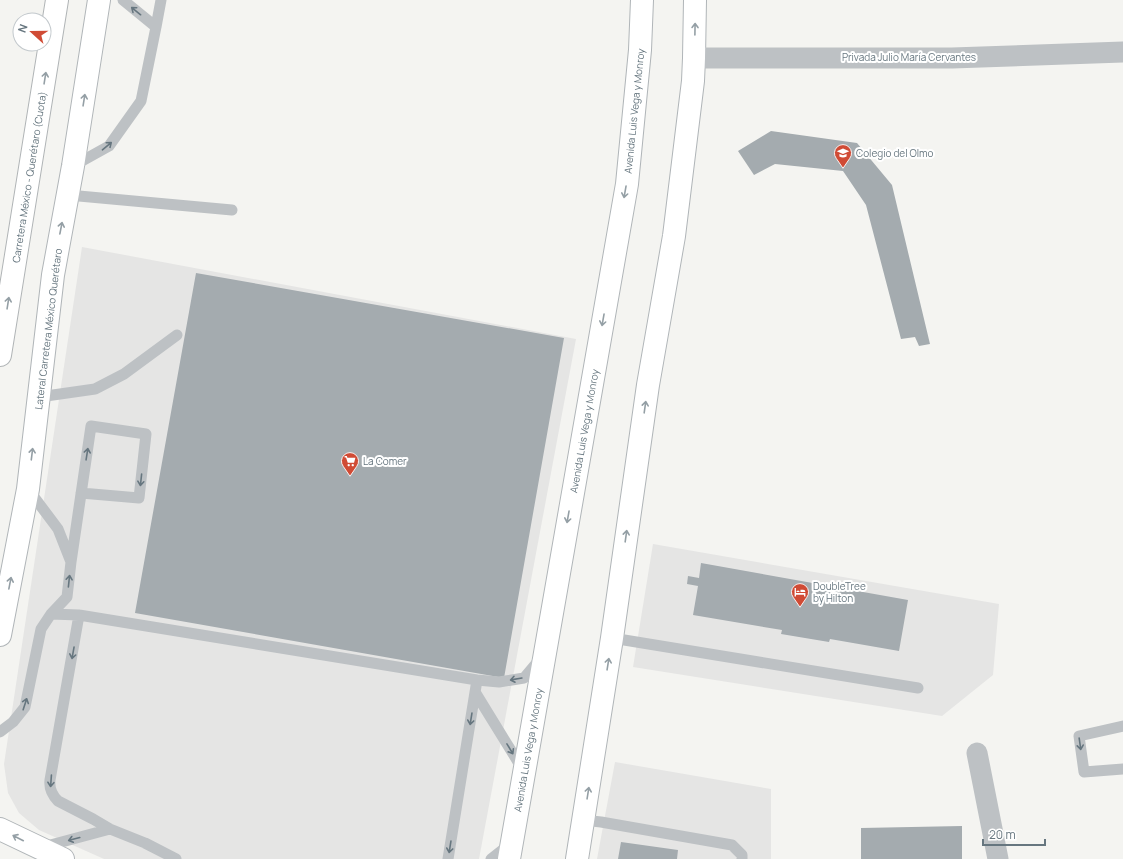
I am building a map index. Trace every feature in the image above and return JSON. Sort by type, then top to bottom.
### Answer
[{"type":"main road","name":"Carretera México - Querétaro (Cuota)","points":[[0,355],[57,0]]},
{"type":"main road","name":"Lateral Carretera México Querétaro","points":[[0,635],[28,489],[53,275],[73,166],[99,0]]},
{"type":"main road","name":"Avenida Luis Vega y Monroy","points":[[510,850],[627,184],[640,50],[642,0]]},
{"type":"main road","points":[[577,859],[612,638],[648,385],[674,236],[694,58],[695,0]]},
{"type":"main road","points":[[0,829],[62,859]]},
{"type":"street","name":"Privada Julio María Cervantes","points":[[694,58],[952,58],[1123,52]]},
{"type":"street","points":[[977,753],[998,859]]},
{"type":"lane","points":[[123,0],[156,27]]},
{"type":"lane","points":[[73,166],[108,146],[141,101],[161,0]]},
{"type":"lane","points":[[68,195],[232,210]]},
{"type":"lane","points":[[39,397],[95,389],[124,374],[177,335]]},
{"type":"lane","points":[[0,732],[14,722],[25,707],[41,628],[51,614],[67,597],[71,562],[81,492],[91,426],[146,434],[139,498],[81,492]]},
{"type":"lane","points":[[28,489],[58,529],[71,562]]},
{"type":"lane","points":[[51,614],[79,615],[478,680],[499,682],[524,678],[544,654]]},
{"type":"lane","points":[[79,615],[50,785],[53,797],[110,829],[145,843],[176,859]]},
{"type":"lane","points":[[612,638],[918,688]]},
{"type":"lane","points":[[448,859],[478,680]]},
{"type":"lane","points":[[475,692],[524,772]]},
{"type":"lane","points":[[1123,726],[1079,736],[1084,772],[1123,769]]},
{"type":"lane","points":[[583,820],[732,845],[742,855],[742,859]]},
{"type":"lane","points":[[39,848],[110,829]]},
{"type":"lane","points":[[491,859],[510,850]]},
{"type":"shaded area","points":[[82,247],[576,339],[479,859],[104,859],[39,830],[19,813],[8,793],[4,764]]},
{"type":"shaded area","points":[[653,544],[999,604],[993,675],[942,716],[633,667]]},
{"type":"shaded area","points":[[615,762],[771,789],[771,859],[597,859]]},
{"type":"building","points":[[771,131],[857,143],[892,185],[930,344],[919,346],[915,337],[901,339],[866,205],[843,171],[775,164],[754,175],[738,151]]},
{"type":"building","name":"La Comer","points":[[196,273],[564,338],[504,678],[135,613]]},
{"type":"building","name":"DoubleTree by Hilton","points":[[701,563],[908,600],[899,651],[830,639],[829,642],[781,634],[782,630],[693,615],[698,586],[687,584],[688,576],[699,578]]},
{"type":"building","points":[[962,826],[962,859],[861,859],[861,828]]},
{"type":"building","points":[[621,842],[678,850],[677,859],[618,859]]},
{"type":"place","name":"Colegio del Olmo","points":[[843,168]]},
{"type":"place","name":"La Comer","points":[[350,476]]},
{"type":"place","name":"DoubleTree by Hilton","points":[[800,607]]}]
